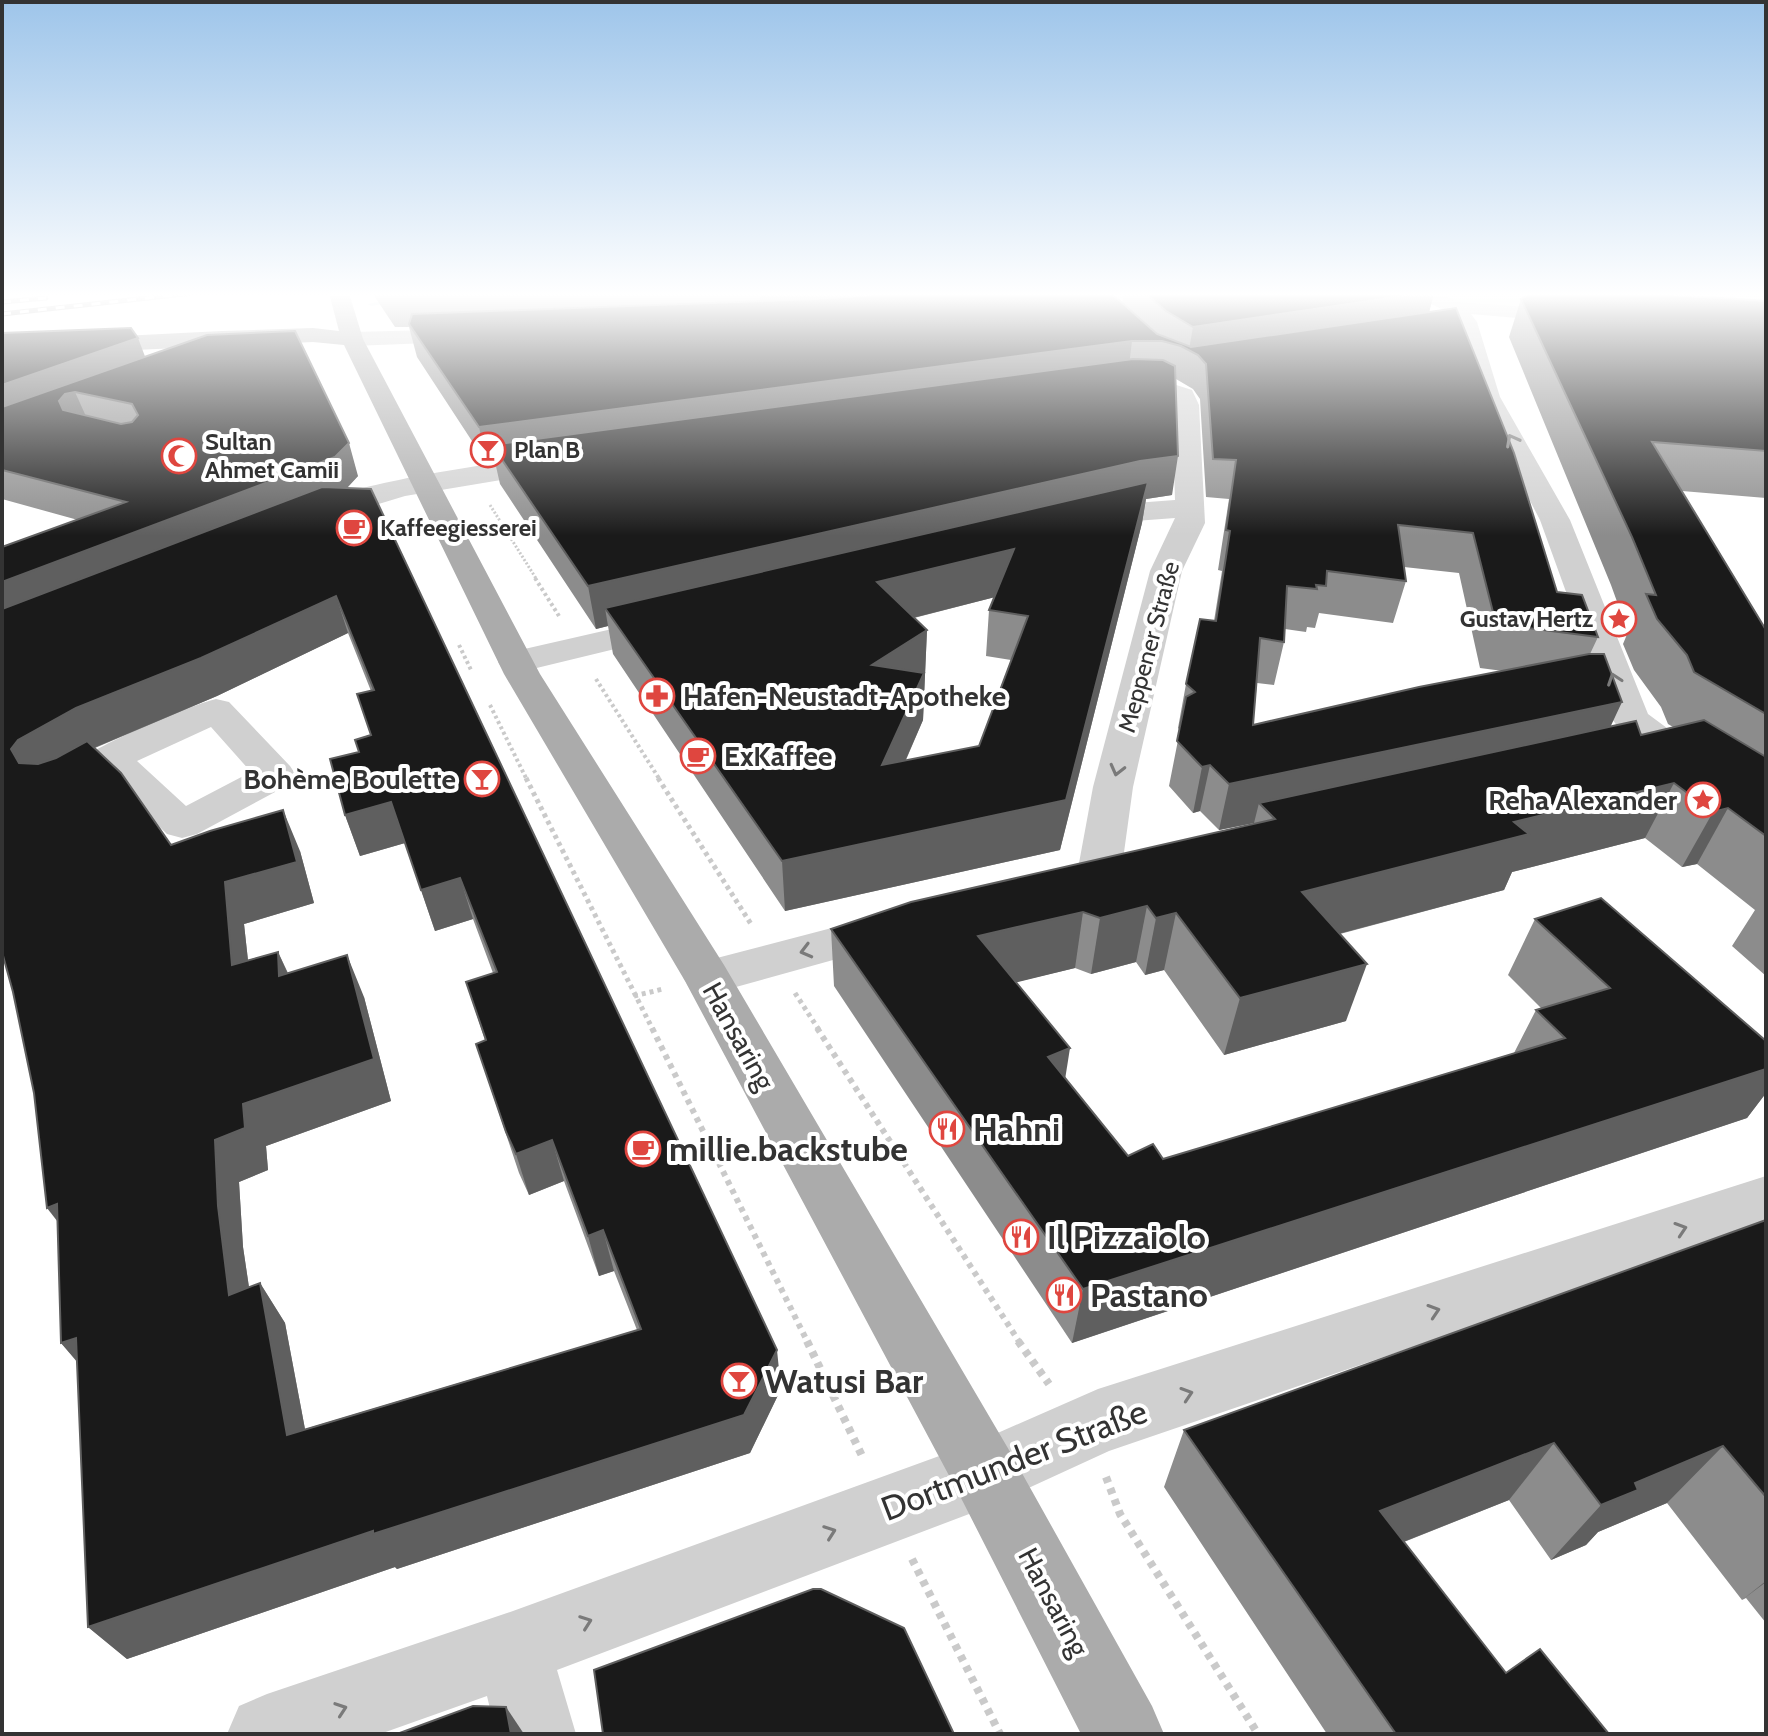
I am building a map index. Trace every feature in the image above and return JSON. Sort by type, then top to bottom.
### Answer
[{"type":"main road","name":"Hansaring","points":[[377,374],[450,479],[516,662],[707,977],[985,1474],[1124,1734]]},
{"type":"street","name":"Meppener Straße","points":[[1100,388],[1139,383],[1173,374]]},
{"type":"street","name":"Meppener Straße","points":[[1097,875],[1113,787],[1166,571],[1190,523],[1185,399],[1175,390],[1173,374]]},
{"type":"street","points":[[1479,374],[1555,520],[1631,719],[1656,742],[1727,782],[1766,810]]},
{"type":"street","points":[[293,523],[352,500],[450,479],[590,458]]},
{"type":"street","points":[[1065,529],[1135,512],[1190,508]]},
{"type":"street","points":[[516,662],[707,617]]},
{"type":"street","points":[[1614,759],[1656,742]]},
{"type":"street","points":[[56,791],[111,758]]},
{"type":"street","points":[[707,977],[924,920]]},
{"type":"street","name":"Dortmunder Straße","points":[[267,1734],[513,1649],[985,1474],[1084,1428],[1766,1201]]},
{"type":"street","points":[[513,1649],[536,1734]]},
{"type":"path","points":[[450,479],[577,648],[1024,1350],[1084,1428],[1120,1514],[1258,1734]]},
{"type":"path","points":[[624,975],[752,1226],[1000,1734]]},
{"type":"building","points":[[2,374],[34,374],[2,385]]},
{"type":"building","points":[[96,374],[316,374],[349,443],[335,457],[2,582],[2,547],[126,502],[2,470],[2,407]],"holes":[[[75,392],[132,404],[138,415],[132,422],[121,424],[63,410],[59,401],[65,394]]]},
{"type":"building","points":[[443,374],[881,374],[479,427]]},
{"type":"building","points":[[1021,374],[1175,374],[1178,456],[1140,461],[588,586],[492,445]]},
{"type":"building","points":[[1207,374],[1482,374],[1514,453],[1557,592],[1582,595],[1598,637],[1496,624],[1473,533],[1398,525],[1406,581],[1327,571],[1326,586],[1316,585],[1317,589],[1287,586],[1284,642],[1260,638],[1253,725],[1419,687],[1589,654],[1604,654],[1622,702],[1229,784],[1210,765],[1202,767],[1177,741],[1186,697],[1195,692],[1186,684],[1200,619],[1216,621],[1230,531],[1226,530],[1236,460],[1213,459]]},
{"type":"building","points":[[1556,374],[1766,374],[1766,451],[1652,442],[1766,630],[1766,714],[1694,672],[1687,655],[1657,619],[1646,594],[1656,595]]},
{"type":"building","points":[[1148,482],[1066,800],[782,861],[605,608]],"holes":[[[1014,549],[989,610],[1028,616],[979,746],[882,765],[924,673],[872,665],[927,630],[877,582]]]},
{"type":"building","points":[[322,487],[371,489],[777,1350],[744,1415],[373,1534],[373,1531],[88,1627],[76,1338],[61,1343],[57,1204],[47,1208],[34,1093],[2,952],[2,609]],"holes":[[[336,596],[374,690],[357,694],[371,735],[355,740],[359,752],[330,759],[345,815],[391,802],[421,890],[460,878],[497,972],[466,982],[486,1040],[476,1044],[506,1132],[516,1154],[552,1140],[588,1236],[603,1230],[641,1329],[287,1435],[260,1283],[229,1295],[218,1206],[215,1140],[245,1128],[243,1104],[374,1059],[347,955],[279,976],[278,952],[232,965],[225,882],[297,862],[283,810],[171,845],[121,773],[87,741],[38,764],[19,763],[11,749],[18,740],[76,708],[201,658]]]},
{"type":"building","points":[[1704,720],[1766,757],[1766,836],[1728,808],[1713,812],[1674,783],[1514,822],[1529,834],[1302,892],[1367,964],[1240,998],[1176,913],[1156,918],[1147,906],[1100,918],[1083,912],[978,936],[1070,1048],[1048,1057],[1128,1156],[1153,1144],[1163,1159],[1565,1038],[1536,1010],[1610,988],[1535,919],[1601,898],[1766,1041],[1766,1069],[1083,1289],[831,929],[911,902],[1275,819],[1259,803],[1636,721],[1641,735]]},
{"type":"building","points":[[1766,1220],[1766,1497],[1723,1446],[1635,1483],[1638,1490],[1601,1505],[1554,1443],[1380,1511],[1506,1673],[1540,1649],[1609,1734],[1396,1734],[1184,1430]]},
{"type":"building","points":[[813,1589],[821,1589],[904,1628],[954,1734],[603,1734],[594,1670]]},
{"type":"building","points":[[473,1706],[506,1707],[511,1734],[397,1734]]},
{"type":"place","name":"Plan B","points":[[488,450]]},
{"type":"place","name":"Sultan Ahmet Camii","points":[[179,456]]},
{"type":"place","name":"Kaffeegiesserei","points":[[354,528]]},
{"type":"place","name":"Gustav Hertz","points":[[1619,619]]},
{"type":"place","name":"Hafen-Neustadt-Apotheke","points":[[657,696]]},
{"type":"place","name":"ExKaffee","points":[[698,756]]},
{"type":"place","name":"Bohème Boulette","points":[[482,779]]},
{"type":"place","name":"Reha Alexander","points":[[1703,800]]},
{"type":"place","name":"Hahni","points":[[947,1129]]},
{"type":"place","name":"millie.backstube","points":[[643,1149]]},
{"type":"place","name":"Il Pizzaiolo","points":[[1021,1237]]},
{"type":"place","name":"Pastano","points":[[1064,1295]]},
{"type":"place","name":"Watusi Bar","points":[[739,1381]]}]
